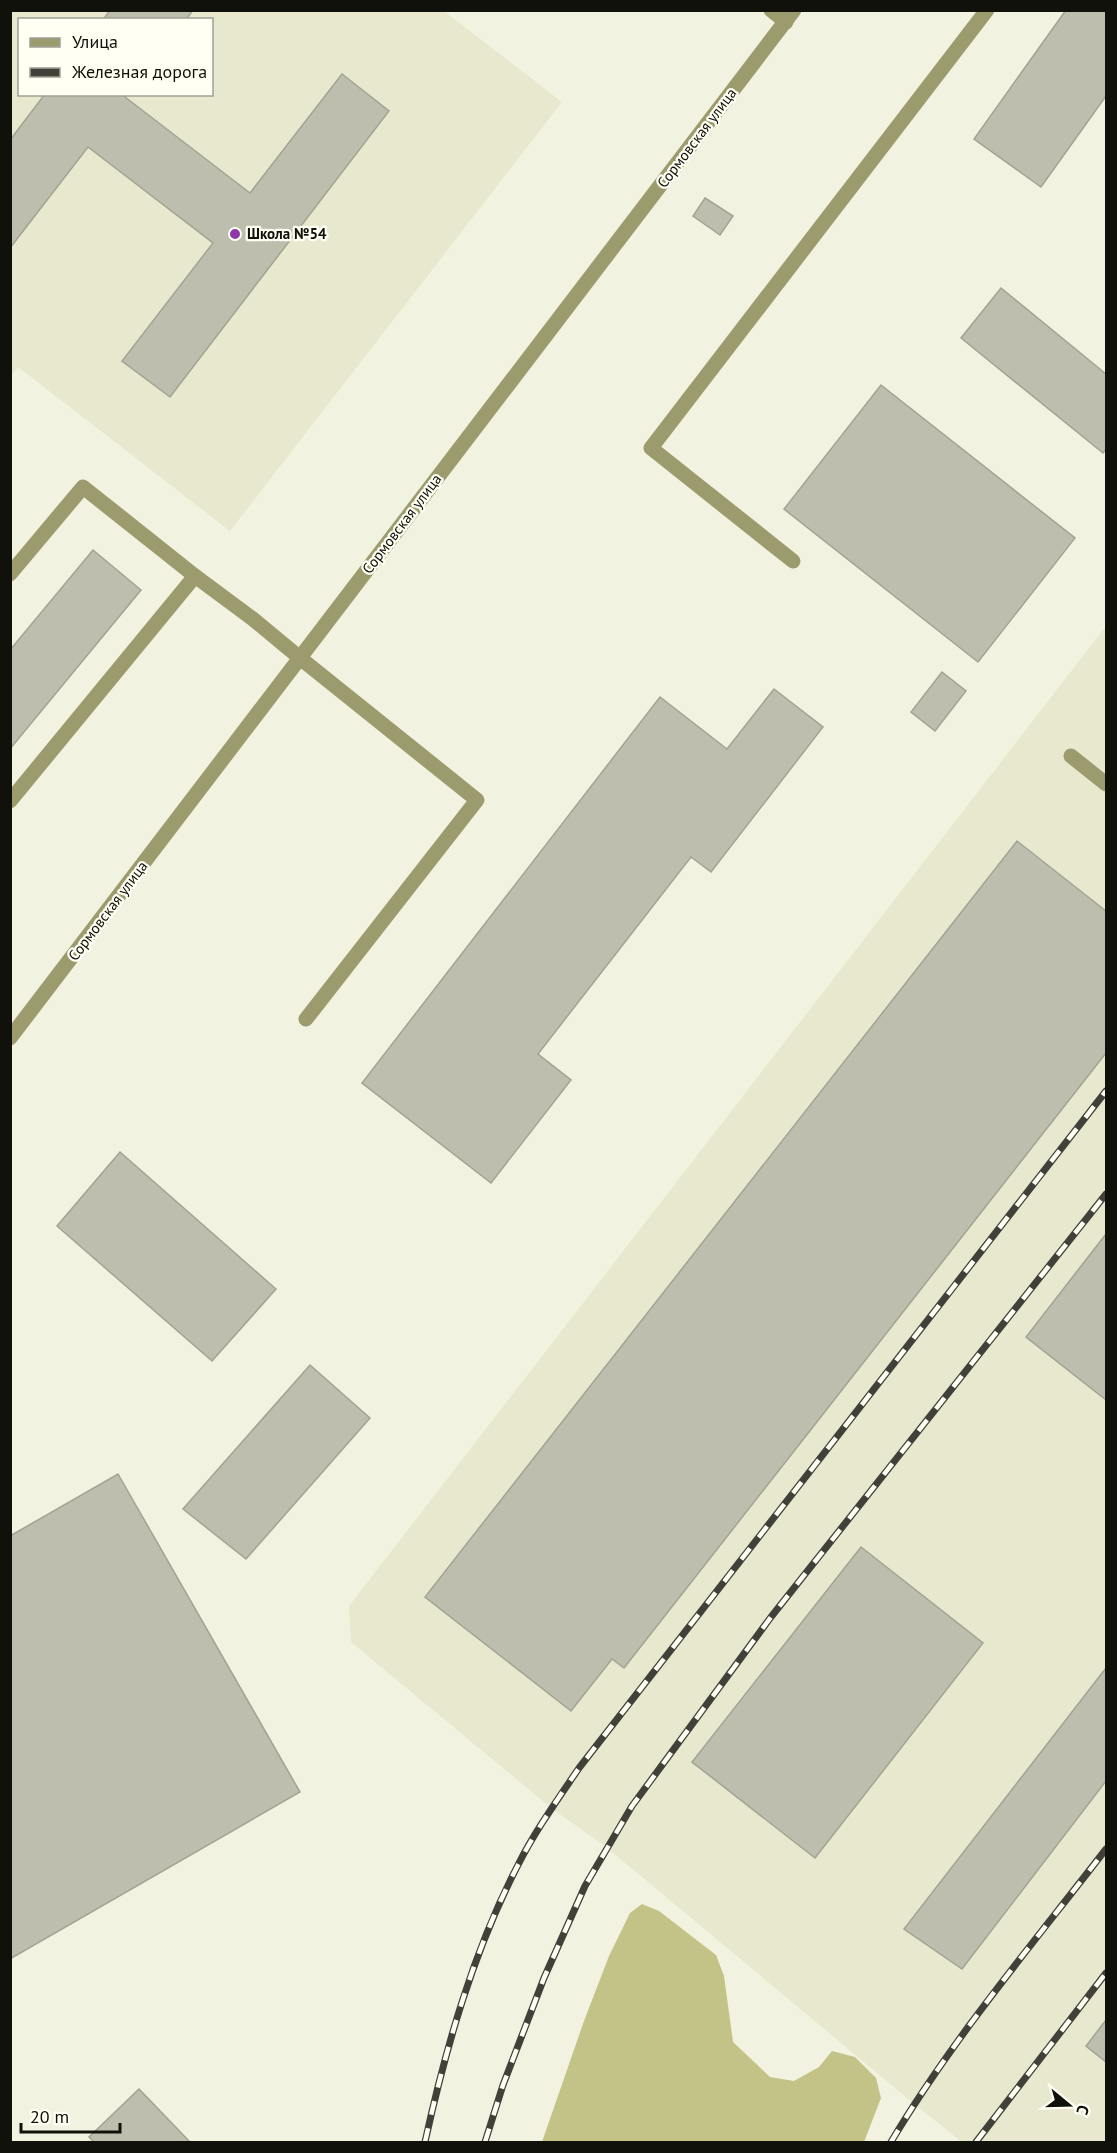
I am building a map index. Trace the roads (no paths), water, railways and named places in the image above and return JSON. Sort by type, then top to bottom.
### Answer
[{"type":"street","points":[[771,10],[790,16]]},
{"type":"street","points":[[793,561],[651,448],[987,10]]},
{"type":"street","name":"Сормовская улица","points":[[10,1038],[790,16]]},
{"type":"street","points":[[10,574],[83,487],[253,619],[477,800],[306,1019]]},
{"type":"street","points":[[10,801],[195,576]]},
{"type":"street","points":[[1071,756],[1107,784]]},
{"type":"railway","points":[[425,2142],[442,2071],[474,1966],[502,1898],[547,1815],[579,1768],[1106,1091]]},
{"type":"railway","points":[[485,2142],[503,2085],[544,1978],[585,1886],[632,1806],[771,1617],[1106,1194]]},
{"type":"railway","points":[[891,2142],[915,2103],[967,2029],[1106,1849]]},
{"type":"railway","points":[[976,2142],[1106,1973]]},
{"type":"place","name":"Школа №54","points":[[235,234]]}]
